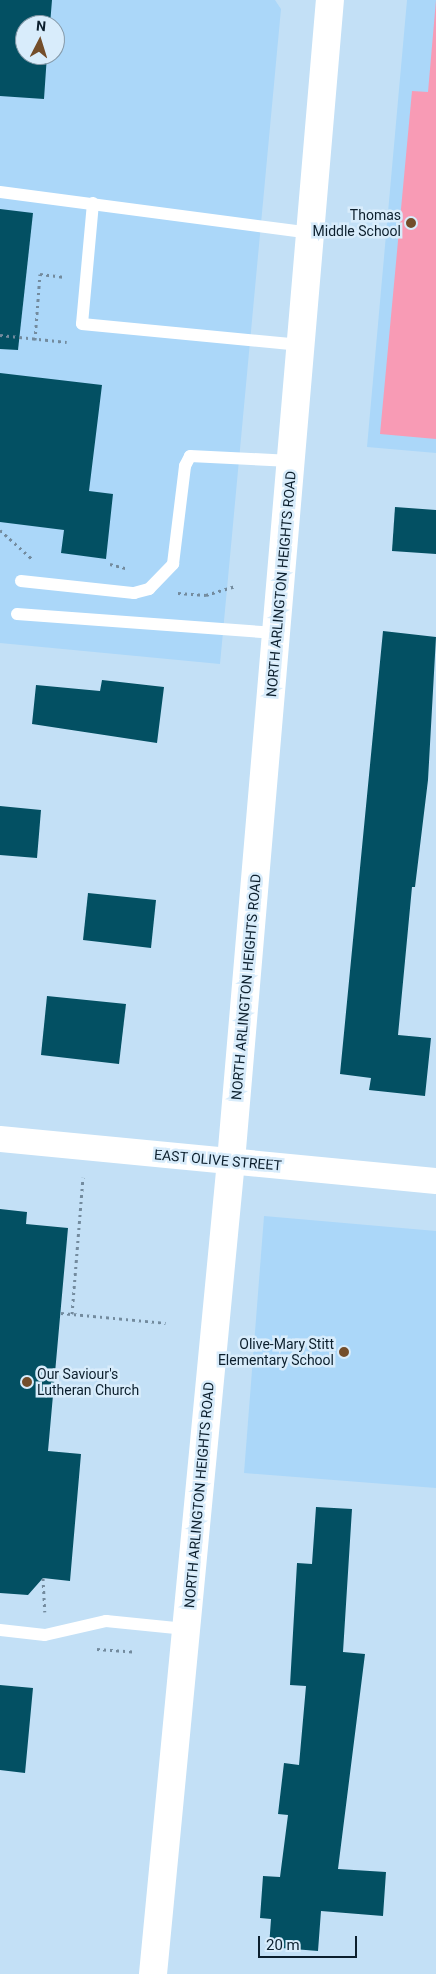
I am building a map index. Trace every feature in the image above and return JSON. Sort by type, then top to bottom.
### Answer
[{"type":"main road","name":"NORTH ARLINGTON HEIGHTS ROAD","points":[[153,1974],[231,1161],[330,0]]},
{"type":"street","name":"EAST OLIVE STREET","points":[[0,1139],[436,1181]]},
{"type":"lane","points":[[0,192],[311,233]]},
{"type":"lane","points":[[93,203],[82,324],[301,345]]},
{"type":"lane","points":[[21,581],[134,593],[149,589],[173,564],[185,466],[190,456],[291,461]]},
{"type":"lane","points":[[18,614],[276,633]]},
{"type":"lane","points":[[0,1630],[45,1634],[106,1621],[186,1629]]},
{"type":"path","points":[[35,340],[40,274],[86,279]]},
{"type":"path","points":[[0,335],[64,344],[82,324]]},
{"type":"path","points":[[72,1314],[86,1147]]},
{"type":"path","points":[[60,1313],[166,1323]]},
{"type":"path","points":[[44,1578],[45,1634]]},
{"type":"shaded area","points":[[0,0],[275,0],[281,9],[220,664],[0,643]]},
{"type":"shaded area","name":"Thomas Middle School","points":[[407,0],[436,0],[436,453],[367,447]]},
{"type":"shaded area","name":"Thomas Middle School","points":[[436,0],[436,439],[380,434],[412,91],[428,92]]},
{"type":"shaded area","name":"Olive-Mary Stitt Elementary School","points":[[264,1216],[436,1231],[436,1488],[244,1473]]},
{"type":"building","points":[[0,0],[52,0],[51,15],[15,15],[15,65],[46,65],[44,99],[0,96]]},
{"type":"building","points":[[0,209],[33,213],[18,350],[0,349]]},
{"type":"building","points":[[0,373],[102,385],[89,491],[113,494],[106,559],[61,553],[64,530],[0,522]]},
{"type":"building","points":[[395,507],[436,510],[436,554],[392,551]]},
{"type":"building","points":[[383,631],[436,637],[428,780],[415,887],[412,887],[398,1035],[431,1038],[425,1096],[369,1090],[371,1078],[340,1074]]},
{"type":"building","points":[[102,680],[164,687],[157,743],[32,724],[36,685],[100,691]]},
{"type":"building","points":[[0,806],[41,810],[37,858],[0,855]]},
{"type":"building","points":[[88,893],[156,900],[151,948],[83,940]]},
{"type":"building","points":[[47,996],[126,1004],[119,1064],[41,1055]]},
{"type":"building","name":"Our Saviour's Lutheran Church","points":[[0,1209],[27,1212],[26,1224],[68,1228],[48,1451],[81,1454],[70,1581],[43,1578],[28,1595],[0,1593]]},
{"type":"building","points":[[316,1507],[352,1509],[343,1652],[365,1654],[338,1869],[386,1872],[383,1916],[321,1911],[318,1951],[269,1947],[271,1919],[260,1918],[263,1876],[280,1877],[288,1815],[278,1814],[284,1763],[299,1765],[306,1686],[290,1685],[297,1563],[312,1564]]},
{"type":"building","points":[[0,1685],[33,1688],[25,1773],[0,1770]]},
{"type":"place","name":"Thomas Middle School","points":[[411,223]]},
{"type":"place","name":"Olive-Mary Stitt Elementary School","points":[[344,1352]]},
{"type":"place","name":"Our Saviour's Lutheran Church","points":[[27,1382]]}]
